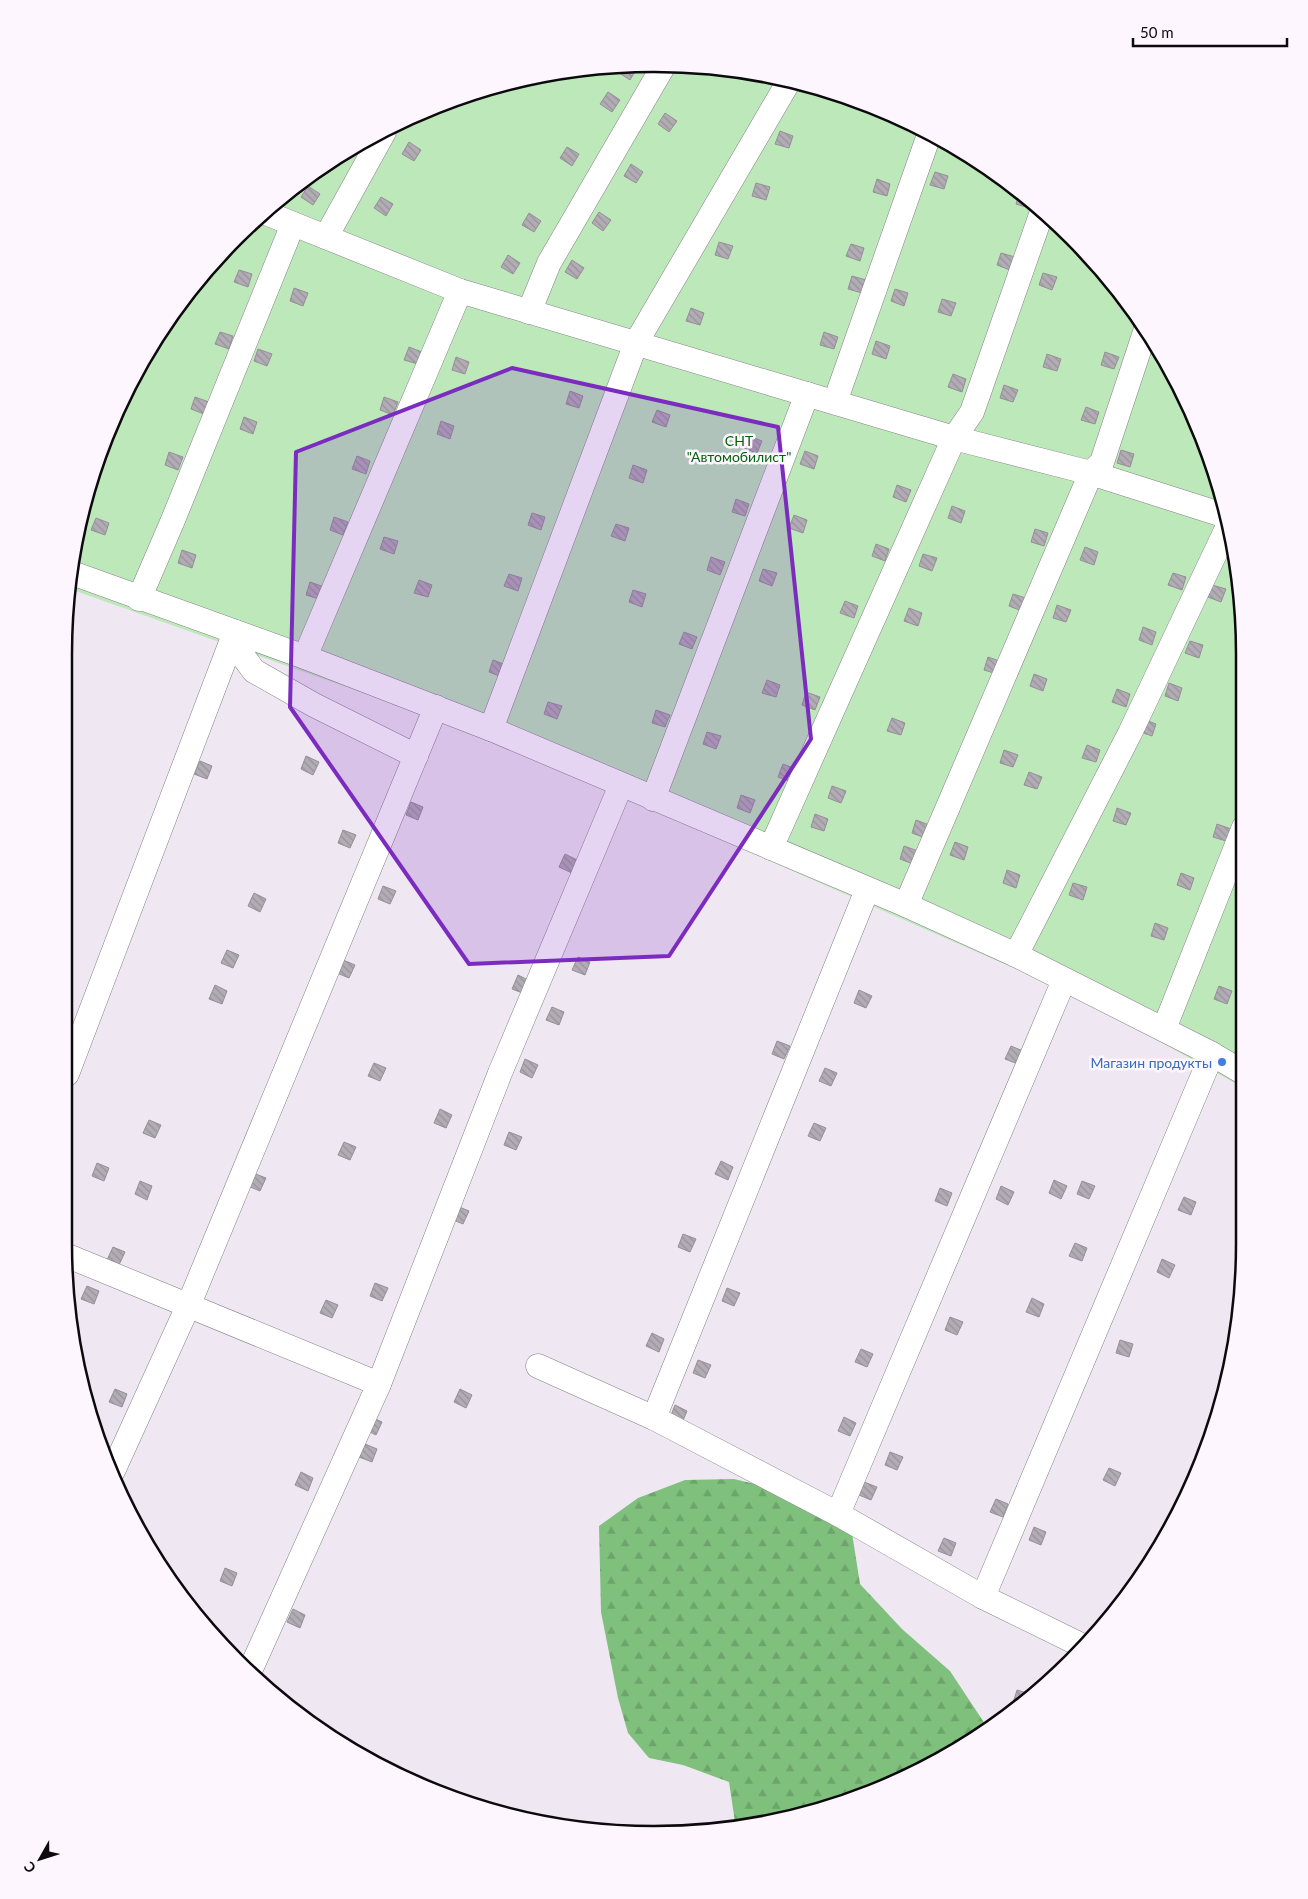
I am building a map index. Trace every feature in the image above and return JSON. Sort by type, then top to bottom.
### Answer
[{"type":"street","points":[[529,312],[549,263],[660,72]]},
{"type":"street","points":[[491,729],[636,343],[784,88]]},
{"type":"street","points":[[835,402],[927,141]]},
{"type":"street","points":[[326,237],[379,142]]},
{"type":"street","points":[[273,216],[460,291],[954,438],[1091,473],[1218,514]]},
{"type":"street","points":[[771,848],[954,438],[972,412],[1039,219]]},
{"type":"street","points":[[139,598],[173,520],[293,224]]},
{"type":"street","points":[[305,657],[460,291]]},
{"type":"street","points":[[906,905],[1091,473],[1102,462],[1143,339]]},
{"type":"street","points":[[653,799],[808,394]]},
{"type":"street","points":[[1016,955],[1130,733],[1223,535]]},
{"type":"street","points":[[78,575],[305,657],[491,729],[906,905],[1016,955],[1164,1029],[1236,1068]]},
{"type":"street","points":[[235,632],[245,659],[254,672],[314,705],[416,756]]},
{"type":"street","points":[[72,1061],[235,632]]},
{"type":"street","points":[[116,1465],[188,1304],[436,708]]},
{"type":"street","points":[[253,1665],[378,1384],[500,1073],[621,785]]},
{"type":"street","points":[[1164,1029],[1236,847]]},
{"type":"street","points":[[654,1418],[867,890]]},
{"type":"street","points":[[838,1514],[1064,980]]},
{"type":"street","points":[[983,1597],[1212,1054]]},
{"type":"street","points":[[73,1258],[378,1384]]},
{"type":"street","points":[[538,1366],[654,1418],[838,1514],[983,1597],[1077,1643]]},
{"type":"highlighted area","points":[[512,368],[778,427],[811,739],[669,956],[469,964],[290,707],[296,452]]},
{"type":"green space","name":"СНТ \"Автомобилист\"","points":[[654,72],[730,77],[805,92],[841,103],[911,132],[945,150],[1008,193],[1065,243],[1091,271],[1115,300],[1158,363],[1176,397],[1205,467],[1216,503],[1231,578],[1236,654],[1236,1084],[1075,995],[485,736],[76,591],[92,503],[103,467],[132,397],[150,363],[171,331],[193,300],[243,243],[300,193],[363,150],[397,132],[467,103],[503,92],[578,77],[616,74]]},
{"type":"green space","points":[[734,1479],[771,1488],[852,1533],[860,1584],[902,1629],[950,1671],[984,1723],[945,1749],[877,1782],[805,1807],[735,1821],[729,1782],[683,1765],[649,1758],[628,1733],[618,1698],[601,1612],[599,1526],[638,1498],[685,1480]]},
{"type":"building","points":[[634,73],[630,80],[621,74]]},
{"type":"building","points":[[608,92],[620,100],[612,112],[600,104]]},
{"type":"building","points":[[665,113],[677,121],[669,132],[658,124]]},
{"type":"building","points":[[780,131],[793,136],[789,148],[775,144]]},
{"type":"building","points":[[409,142],[421,150],[414,161],[402,154]]},
{"type":"building","points":[[567,147],[579,154],[572,166],[560,158]]},
{"type":"building","points":[[631,164],[643,172],[636,183],[624,176]]},
{"type":"building","points":[[935,172],[948,176],[944,189],[930,185]]},
{"type":"building","points":[[877,179],[890,184],[887,196],[873,192]]},
{"type":"building","points":[[756,183],[770,187],[766,200],[752,196]]},
{"type":"building","points":[[309,187],[320,194],[313,205],[301,197]]},
{"type":"building","points":[[381,197],[393,204],[386,216],[374,208]]},
{"type":"building","points":[[1017,200],[1024,207],[1016,204]]},
{"type":"building","points":[[599,212],[611,220],[603,231],[592,223]]},
{"type":"building","points":[[529,213],[541,221],[534,232],[522,225]]},
{"type":"building","points":[[719,242],[733,246],[728,259],[715,255]]},
{"type":"building","points":[[851,244],[864,248],[860,261],[846,256]]},
{"type":"building","points":[[1001,253],[1015,257],[1010,270],[997,265]]},
{"type":"building","points":[[508,255],[520,263],[513,274],[501,267]]},
{"type":"building","points":[[572,260],[584,268],[577,279],[565,272]]},
{"type":"building","points":[[239,270],[252,274],[248,287],[234,282]]},
{"type":"building","points":[[1043,273],[1057,277],[1052,290],[1039,285]]},
{"type":"building","points":[[852,276],[866,280],[862,293],[848,289]]},
{"type":"building","points":[[294,288],[308,293],[303,306],[290,301]]},
{"type":"building","points":[[895,289],[908,293],[904,306],[891,301]]},
{"type":"building","points":[[942,299],[956,303],[951,316],[938,312]]},
{"type":"building","points":[[691,308],[704,313],[700,325],[686,321]]},
{"type":"building","points":[[220,332],[233,336],[229,349],[215,344]]},
{"type":"building","points":[[824,332],[838,337],[834,349],[820,345]]},
{"type":"building","points":[[876,341],[890,346],[886,359],[872,354]]},
{"type":"building","points":[[409,347],[422,352],[418,364],[404,360]]},
{"type":"building","points":[[258,349],[272,354],[267,366],[254,361]]},
{"type":"building","points":[[1105,352],[1119,357],[1114,369],[1101,365]]},
{"type":"building","points":[[1047,354],[1061,359],[1057,371],[1043,367]]},
{"type":"building","points":[[456,357],[469,362],[465,374],[452,370]]},
{"type":"building","points":[[953,374],[966,379],[962,392],[948,387]]},
{"type":"building","points":[[1004,385],[1018,390],[1013,402],[1000,398]]},
{"type":"building","points":[[570,391],[583,396],[579,408],[566,404]]},
{"type":"building","points":[[195,397],[209,402],[204,414],[191,409]]},
{"type":"building","points":[[384,397],[398,402],[393,415],[380,410]]},
{"type":"building","points":[[1086,407],[1099,412],[1095,424],[1081,420]]},
{"type":"building","points":[[657,410],[670,415],[666,427],[652,422]]},
{"type":"building","points":[[244,417],[257,422],[253,434],[240,429]]},
{"type":"building","points":[[441,421],[454,426],[450,439],[437,434]]},
{"type":"building","points":[[749,436],[762,441],[757,453],[744,448]]},
{"type":"building","points":[[1121,450],[1134,454],[1130,467],[1117,463]]},
{"type":"building","points":[[805,451],[818,456],[814,469],[800,464]]},
{"type":"building","points":[[169,452],[183,457],[178,470],[165,465]]},
{"type":"building","points":[[357,456],[370,461],[366,474],[352,469]]},
{"type":"building","points":[[633,465],[647,470],[643,483],[629,478]]},
{"type":"building","points":[[897,485],[911,490],[906,502],[893,497]]},
{"type":"building","points":[[736,499],[749,504],[745,516],[732,512]]},
{"type":"building","points":[[952,506],[965,511],[961,523],[948,518]]},
{"type":"building","points":[[532,513],[545,517],[541,530],[528,525]]},
{"type":"building","points":[[794,515],[807,520],[803,533],[789,528]]},
{"type":"building","points":[[334,517],[348,522],[343,535],[330,530]]},
{"type":"building","points":[[96,518],[109,523],[105,535],[91,530]]},
{"type":"building","points":[[616,524],[629,528],[625,541],[611,536]]},
{"type":"building","points":[[1035,529],[1048,533],[1044,546],[1031,542]]},
{"type":"building","points":[[384,537],[398,541],[394,554],[380,549]]},
{"type":"building","points":[[876,544],[889,549],[885,561],[872,556]]},
{"type":"building","points":[[1085,547],[1098,552],[1094,565],[1080,560]]},
{"type":"building","points":[[182,550],[196,555],[192,568],[178,563]]},
{"type":"building","points":[[923,554],[937,558],[932,571],[919,566]]},
{"type":"building","points":[[711,557],[725,562],[720,575],[707,570]]},
{"type":"building","points":[[763,569],[777,573],[772,586],[759,581]]},
{"type":"building","points":[[1173,573],[1186,577],[1182,590],[1168,585]]},
{"type":"building","points":[[509,574],[522,578],[518,591],[504,586]]},
{"type":"building","points":[[419,580],[432,585],[428,597],[414,593]]},
{"type":"building","points":[[310,582],[324,587],[319,599],[306,595]]},
{"type":"building","points":[[1212,585],[1226,589],[1221,602],[1208,597]]},
{"type":"building","points":[[633,590],[646,594],[642,607],[629,602]]},
{"type":"building","points":[[1013,594],[1026,598],[1022,611],[1009,606]]},
{"type":"building","points":[[845,601],[858,606],[854,618],[840,613]]},
{"type":"building","points":[[1057,605],[1071,610],[1066,622],[1053,618]]},
{"type":"building","points":[[909,608],[922,613],[918,626],[904,621]]},
{"type":"building","points":[[1143,627],[1156,632],[1152,645],[1139,640]]},
{"type":"building","points":[[684,632],[697,637],[692,649],[679,644]]},
{"type":"building","points":[[1190,641],[1203,645],[1199,658],[1185,653]]},
{"type":"building","points":[[988,657],[1002,662],[997,674],[984,670]]},
{"type":"building","points":[[493,660],[506,665],[502,677],[489,672]]},
{"type":"building","points":[[1034,674],[1047,679],[1043,691],[1030,686]]},
{"type":"building","points":[[767,680],[780,685],[776,697],[762,693]]},
{"type":"building","points":[[1169,683],[1182,688],[1178,701],[1165,696]]},
{"type":"building","points":[[1117,689],[1130,694],[1126,707],[1112,702]]},
{"type":"building","points":[[806,692],[820,697],[815,710],[802,705]]},
{"type":"building","points":[[548,702],[562,706],[557,719],[544,714]]},
{"type":"building","points":[[656,710],[670,715],[665,727],[652,723]]},
{"type":"building","points":[[892,718],[905,723],[901,735],[887,731]]},
{"type":"building","points":[[1143,719],[1156,724],[1152,736],[1138,731]]},
{"type":"building","points":[[707,732],[721,736],[716,749],[703,744]]},
{"type":"building","points":[[1087,745],[1100,750],[1096,762],[1082,758]]},
{"type":"building","points":[[1004,750],[1018,755],[1013,767],[1000,763]]},
{"type":"building","points":[[306,756],[319,762],[313,775],[301,769]]},
{"type":"building","points":[[200,761],[212,766],[207,779],[194,774]]},
{"type":"building","points":[[783,764],[796,769],[791,782],[778,777]]},
{"type":"building","points":[[1029,772],[1042,777],[1037,789],[1024,785]]},
{"type":"building","points":[[832,786],[846,791],[841,803],[828,798]]},
{"type":"building","points":[[741,795],[755,800],[750,813],[737,808]]},
{"type":"building","points":[[411,802],[423,807],[418,820],[406,815]]},
{"type":"building","points":[[1117,808],[1131,813],[1126,825],[1113,821]]},
{"type":"building","points":[[815,814],[828,819],[824,831],[811,827]]},
{"type":"building","points":[[916,820],[929,825],[925,838],[912,833]]},
{"type":"building","points":[[1217,824],[1231,829],[1226,841],[1213,837]]},
{"type":"building","points":[[343,830],[356,835],[350,848],[338,843]]},
{"type":"building","points":[[955,842],[968,847],[964,860],[950,855]]},
{"type":"building","points":[[904,846],[918,851],[913,864],[900,859]]},
{"type":"building","points":[[565,854],[577,860],[572,873],[559,867]]},
{"type":"building","points":[[1007,870],[1020,875],[1016,888],[1003,883]]},
{"type":"building","points":[[1181,873],[1194,878],[1190,890],[1177,885]]},
{"type":"building","points":[[1073,883],[1087,887],[1083,900],[1069,895]]},
{"type":"building","points":[[383,886],[396,891],[390,904],[378,899]]},
{"type":"building","points":[[254,893],[266,899],[260,912],[248,906]]},
{"type":"building","points":[[1155,923],[1168,928],[1164,940],[1151,936]]},
{"type":"building","points":[[227,950],[239,955],[233,968],[221,963]]},
{"type":"building","points":[[578,957],[590,962],[585,975],[572,970]]},
{"type":"building","points":[[343,960],[355,965],[349,978],[337,973]]},
{"type":"building","points":[[518,975],[530,981],[525,994],[512,989]]},
{"type":"building","points":[[215,985],[227,991],[222,1004],[209,999]]},
{"type":"building","points":[[1219,986],[1232,991],[1227,1004],[1214,999]]},
{"type":"building","points":[[859,990],[872,996],[866,1008],[854,1003]]},
{"type":"building","points":[[552,1007],[564,1012],[559,1025],[546,1020]]},
{"type":"building","points":[[777,1041],[790,1046],[784,1059],[772,1054]]},
{"type":"building","points":[[1011,1046],[1023,1051],[1018,1064],[1005,1059]]},
{"type":"building","points":[[525,1059],[538,1065],[532,1078],[520,1072]]},
{"type":"building","points":[[374,1063],[386,1068],[380,1081],[368,1076]]},
{"type":"building","points":[[825,1068],[837,1073],[831,1086],[819,1081]]},
{"type":"building","points":[[440,1109],[452,1115],[446,1128],[434,1123]]},
{"type":"building","points":[[149,1120],[161,1125],[155,1138],[143,1133]]},
{"type":"building","points":[[814,1123],[826,1128],[820,1141],[808,1136]]},
{"type":"building","points":[[509,1132],[522,1137],[516,1150],[504,1145]]},
{"type":"building","points":[[344,1142],[356,1147],[350,1160],[338,1155]]},
{"type":"building","points":[[721,1161],[733,1167],[728,1180],[715,1174]]},
{"type":"building","points":[[97,1163],[109,1168],[104,1181],[92,1176]]},
{"type":"building","points":[[253,1173],[266,1178],[260,1191],[248,1186]]},
{"type":"building","points":[[1054,1180],[1067,1186],[1061,1199],[1049,1193]]},
{"type":"building","points":[[140,1181],[152,1186],[147,1200],[135,1194]]},
{"type":"building","points":[[1082,1181],[1095,1186],[1089,1199],[1077,1194]]},
{"type":"building","points":[[1001,1186],[1014,1192],[1008,1205],[996,1199]]},
{"type":"building","points":[[940,1188],[952,1193],[947,1206],[935,1201]]},
{"type":"building","points":[[1184,1197],[1196,1202],[1191,1215],[1178,1210]]},
{"type":"building","points":[[457,1206],[469,1211],[463,1224],[451,1219]]},
{"type":"building","points":[[683,1234],[696,1239],[690,1252],[678,1247]]},
{"type":"building","points":[[1075,1243],[1087,1248],[1082,1261],[1069,1256]]},
{"type":"building","points":[[113,1247],[125,1252],[119,1265],[107,1260]]},
{"type":"building","points":[[1162,1259],[1175,1265],[1169,1278],[1157,1272]]},
{"type":"building","points":[[375,1283],[388,1288],[382,1301],[370,1296]]},
{"type":"building","points":[[87,1286],[99,1291],[94,1304],[81,1299]]},
{"type":"building","points":[[727,1288],[740,1293],[734,1306],[722,1301]]},
{"type":"building","points":[[1032,1298],[1044,1304],[1039,1317],[1026,1312]]},
{"type":"building","points":[[326,1300],[338,1305],[332,1318],[320,1313]]},
{"type":"building","points":[[950,1317],[963,1322],[957,1335],[945,1330]]},
{"type":"building","points":[[652,1333],[664,1339],[659,1352],[646,1346]]},
{"type":"building","points":[[1120,1340],[1133,1344],[1129,1357],[1116,1353]]},
{"type":"building","points":[[861,1349],[873,1354],[867,1367],[855,1362]]},
{"type":"building","points":[[698,1360],[711,1365],[705,1378],[693,1373]]},
{"type":"building","points":[[115,1389],[127,1394],[122,1407],[109,1402]]},
{"type":"building","points":[[460,1389],[472,1395],[466,1408],[454,1402]]},
{"type":"building","points":[[675,1405],[687,1411],[682,1423],[670,1418]]},
{"type":"building","points":[[369,1416],[382,1422],[376,1435],[364,1429]]},
{"type":"building","points":[[844,1417],[856,1423],[850,1436],[838,1431]]},
{"type":"building","points":[[365,1444],[377,1449],[372,1462],[359,1457]]},
{"type":"building","points":[[890,1452],[903,1457],[897,1470],[885,1465]]},
{"type":"building","points":[[1109,1468],[1121,1473],[1115,1486],[1103,1480]]},
{"type":"building","points":[[301,1472],[313,1478],[308,1491],[295,1485]]},
{"type":"building","points":[[864,1482],[877,1487],[871,1500],[859,1495]]},
{"type":"building","points":[[996,1499],[1008,1504],[1003,1517],[990,1512]]},
{"type":"building","points":[[1034,1527],[1046,1532],[1041,1545],[1029,1540]]},
{"type":"building","points":[[944,1538],[956,1543],[951,1556],[938,1551]]},
{"type":"building","points":[[225,1568],[237,1573],[232,1586],[220,1581]]},
{"type":"building","points":[[293,1609],[305,1615],[300,1628],[287,1622]]},
{"type":"building","points":[[1017,1690],[1025,1692],[1013,1701]]},
{"type":"place","name":"Магазин продукты","points":[[1222,1062]]}]
